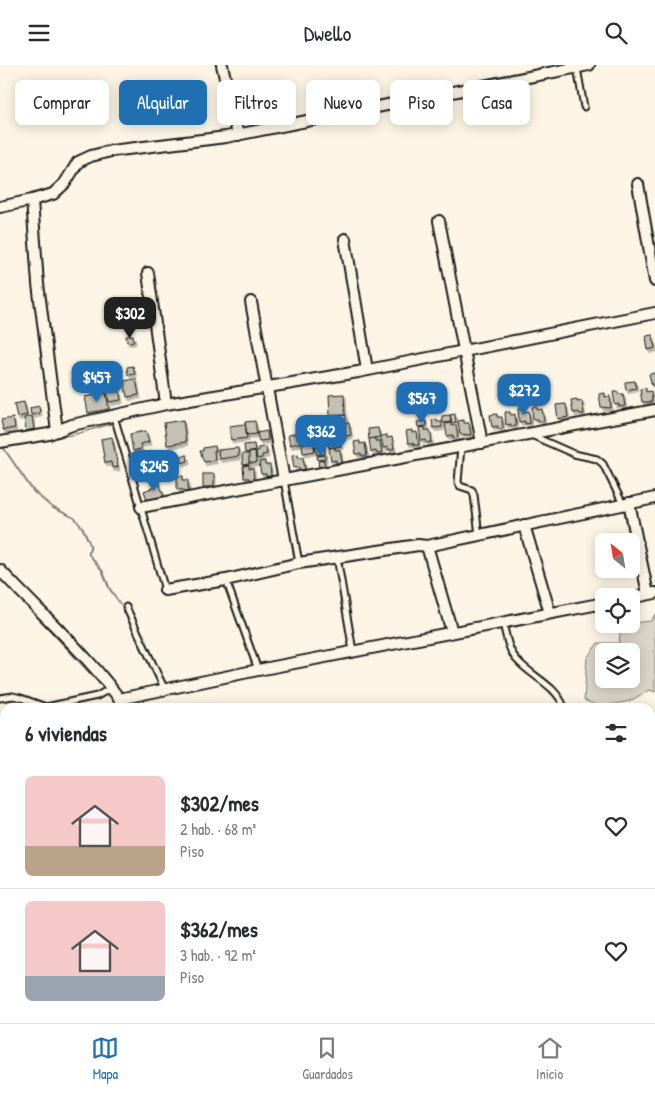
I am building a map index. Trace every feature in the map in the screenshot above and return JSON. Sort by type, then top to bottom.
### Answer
[{"type":"street","points":[[222,65],[238,135]]},
{"type":"street","points":[[0,207],[53,193],[65,183],[78,162],[91,156],[111,151],[238,135],[589,65]]},
{"type":"street","points":[[638,184],[655,281]]},
{"type":"street","points":[[32,200],[38,283],[57,431]]},
{"type":"street","points":[[439,221],[482,443]]},
{"type":"street","points":[[345,239],[367,370]]},
{"type":"street","points":[[148,273],[166,404]]},
{"type":"street","points":[[251,301],[284,479]]},
{"type":"street","points":[[0,443],[166,404],[367,370],[655,313]]},
{"type":"street","points":[[141,507],[655,410]]},
{"type":"street","points":[[165,590],[337,556],[418,545],[427,546],[655,498]]},
{"type":"street","points":[[626,504],[651,593]]},
{"type":"street","points":[[524,525],[550,613]]},
{"type":"street","points":[[427,546],[452,632]]},
{"type":"street","points":[[0,570],[86,659],[122,703],[166,689],[595,605]]},
{"type":"lane","points":[[577,67],[584,107]]},
{"type":"lane","points":[[114,416],[165,590]]},
{"type":"lane","points":[[529,434],[574,453],[597,459],[603,464],[626,504]]},
{"type":"lane","points":[[461,446],[458,482],[460,486],[469,488],[474,495],[479,535]]},
{"type":"lane","points":[[284,479],[300,563]]},
{"type":"lane","points":[[337,556],[353,651]]},
{"type":"lane","points":[[226,579],[258,670]]},
{"type":"lane","points":[[126,607],[166,689]]},
{"type":"lane","points":[[502,623],[510,648],[516,659],[555,692],[562,703]]},
{"type":"lane","points":[[65,703],[97,696],[111,688]]},
{"type":"lane","points":[[0,698],[21,698],[35,703]]},
{"type":"shaded area","points":[[76,434],[4,448],[34,491],[53,507],[75,518],[83,528],[91,546],[89,554],[103,571],[110,588],[121,605],[109,589],[102,571],[88,554],[90,545],[82,528],[74,518],[52,508],[33,492],[3,448],[0,448]]},
{"type":"shaded area","points":[[0,577],[61,639],[102,687]]},
{"type":"shaded area","points":[[655,614],[655,692],[649,690],[630,701],[620,703],[591,703],[584,700],[587,658],[595,647],[595,688],[640,688],[640,643],[619,643],[620,633],[640,633],[640,622],[651,621]]},
{"type":"building","points":[[133,335],[134,341],[127,342],[126,336]]},
{"type":"building","points":[[653,335],[655,348],[648,350],[646,336]]},
{"type":"building","points":[[133,366],[135,374],[128,375],[127,367]]},
{"type":"building","points":[[655,373],[655,386],[652,386],[649,374]]},
{"type":"building","points":[[136,379],[139,395],[127,397],[124,381]]},
{"type":"building","points":[[635,381],[636,388],[626,390],[625,382]]},
{"type":"building","points":[[119,388],[121,400],[109,402],[107,390]]},
{"type":"building","points":[[646,388],[646,392],[651,391],[652,402],[642,402],[640,389]]},
{"type":"building","points":[[613,392],[623,394],[625,406],[619,407],[619,404],[615,405]]},
{"type":"building","points":[[106,393],[109,409],[88,413],[85,397]]},
{"type":"building","points":[[605,393],[605,397],[610,396],[611,408],[601,407],[599,394]]},
{"type":"building","points":[[344,394],[345,415],[330,416],[329,395]]},
{"type":"building","points":[[577,399],[577,402],[582,401],[584,414],[579,412],[573,413],[571,400]]},
{"type":"building","points":[[24,402],[27,415],[17,417],[14,404]]},
{"type":"building","points":[[566,404],[568,417],[558,419],[556,405]]},
{"type":"building","points":[[39,406],[40,413],[31,415],[30,408]]},
{"type":"building","points":[[537,406],[537,410],[542,409],[544,421],[533,419],[532,407]]},
{"type":"building","points":[[518,409],[523,409],[523,412],[529,411],[530,423],[525,424],[525,421],[519,422]]},
{"type":"building","points":[[505,412],[510,412],[511,415],[515,414],[516,426],[506,425]]},
{"type":"building","points":[[455,414],[456,422],[452,423],[450,415]]},
{"type":"building","points":[[497,414],[497,417],[502,417],[503,428],[498,429],[498,426],[492,427],[490,415]]},
{"type":"building","points":[[346,415],[346,420],[340,421],[340,416]]},
{"type":"building","points":[[450,415],[451,422],[443,423],[442,416]]},
{"type":"building","points":[[32,416],[34,429],[26,431],[24,418]]},
{"type":"building","points":[[13,418],[15,428],[3,430],[1,420]]},
{"type":"building","points":[[437,419],[437,422],[442,422],[442,427],[433,428],[432,420]]},
{"type":"building","points":[[183,420],[186,442],[167,445],[164,423]]},
{"type":"building","points":[[464,420],[464,423],[469,423],[471,435],[460,434],[458,421]]},
{"type":"building","points":[[255,421],[257,434],[247,435],[245,422]]},
{"type":"building","points":[[426,421],[427,426],[418,427],[417,422]]},
{"type":"building","points":[[349,423],[351,435],[341,437],[339,424]]},
{"type":"building","points":[[451,423],[452,426],[456,425],[458,437],[453,438],[453,435],[447,436],[445,424]]},
{"type":"building","points":[[245,424],[247,438],[231,440],[229,426]]},
{"type":"building","points":[[425,427],[425,430],[430,430],[432,442],[421,441],[419,428]]},
{"type":"building","points":[[378,428],[380,437],[369,439],[368,429]]},
{"type":"building","points":[[412,430],[412,433],[417,432],[419,445],[408,443],[406,431]]},
{"type":"building","points":[[146,431],[149,442],[140,444],[141,449],[133,451],[130,434]]},
{"type":"building","points":[[267,431],[268,440],[259,441],[257,433]]},
{"type":"building","points":[[332,432],[333,438],[339,437],[341,446],[329,448],[327,433]]},
{"type":"building","points":[[299,433],[302,442],[290,445],[288,435]]},
{"type":"building","points":[[387,435],[387,438],[392,437],[394,449],[383,448],[381,436]]},
{"type":"building","points":[[112,437],[118,467],[112,468],[111,462],[105,463],[101,439]]},
{"type":"building","points":[[375,438],[375,441],[380,441],[382,453],[371,452],[369,439]]},
{"type":"building","points":[[360,441],[360,444],[365,443],[367,456],[356,454],[354,442]]},
{"type":"building","points":[[313,442],[315,451],[303,453],[302,444]]},
{"type":"building","points":[[254,444],[255,451],[245,453],[244,445]]},
{"type":"building","points":[[324,445],[325,454],[317,455],[315,446]]},
{"type":"building","points":[[215,446],[215,460],[204,462],[200,451],[203,451],[203,448]]},
{"type":"building","points":[[266,447],[267,454],[257,459],[256,451],[258,451],[258,448]]},
{"type":"building","points":[[335,447],[335,450],[340,450],[342,462],[336,463],[336,460],[331,461],[329,448]]},
{"type":"building","points":[[238,448],[239,456],[219,459],[218,450]]},
{"type":"building","points":[[163,451],[164,459],[151,461],[150,452]]},
{"type":"building","points":[[255,452],[256,463],[249,463],[248,453]]},
{"type":"building","points":[[242,454],[249,454],[249,464],[243,465]]},
{"type":"building","points":[[298,454],[298,457],[303,457],[305,469],[294,468],[292,455]]},
{"type":"building","points":[[187,455],[188,461],[182,463],[181,456]]},
{"type":"building","points":[[325,455],[325,459],[318,460],[317,456]]},
{"type":"building","points":[[324,460],[325,467],[319,468],[318,461]]},
{"type":"building","points":[[265,461],[265,465],[270,465],[271,476],[267,477],[266,474],[261,474],[259,462]]},
{"type":"building","points":[[249,465],[249,469],[253,468],[254,480],[244,478],[243,466]]},
{"type":"building","points":[[203,474],[214,474],[214,487],[203,487]]},
{"type":"building","points":[[177,476],[183,476],[183,480],[188,480],[188,491],[177,489]]},
{"type":"building","points":[[157,478],[164,496],[148,502],[144,491],[154,487],[152,480]]}]
